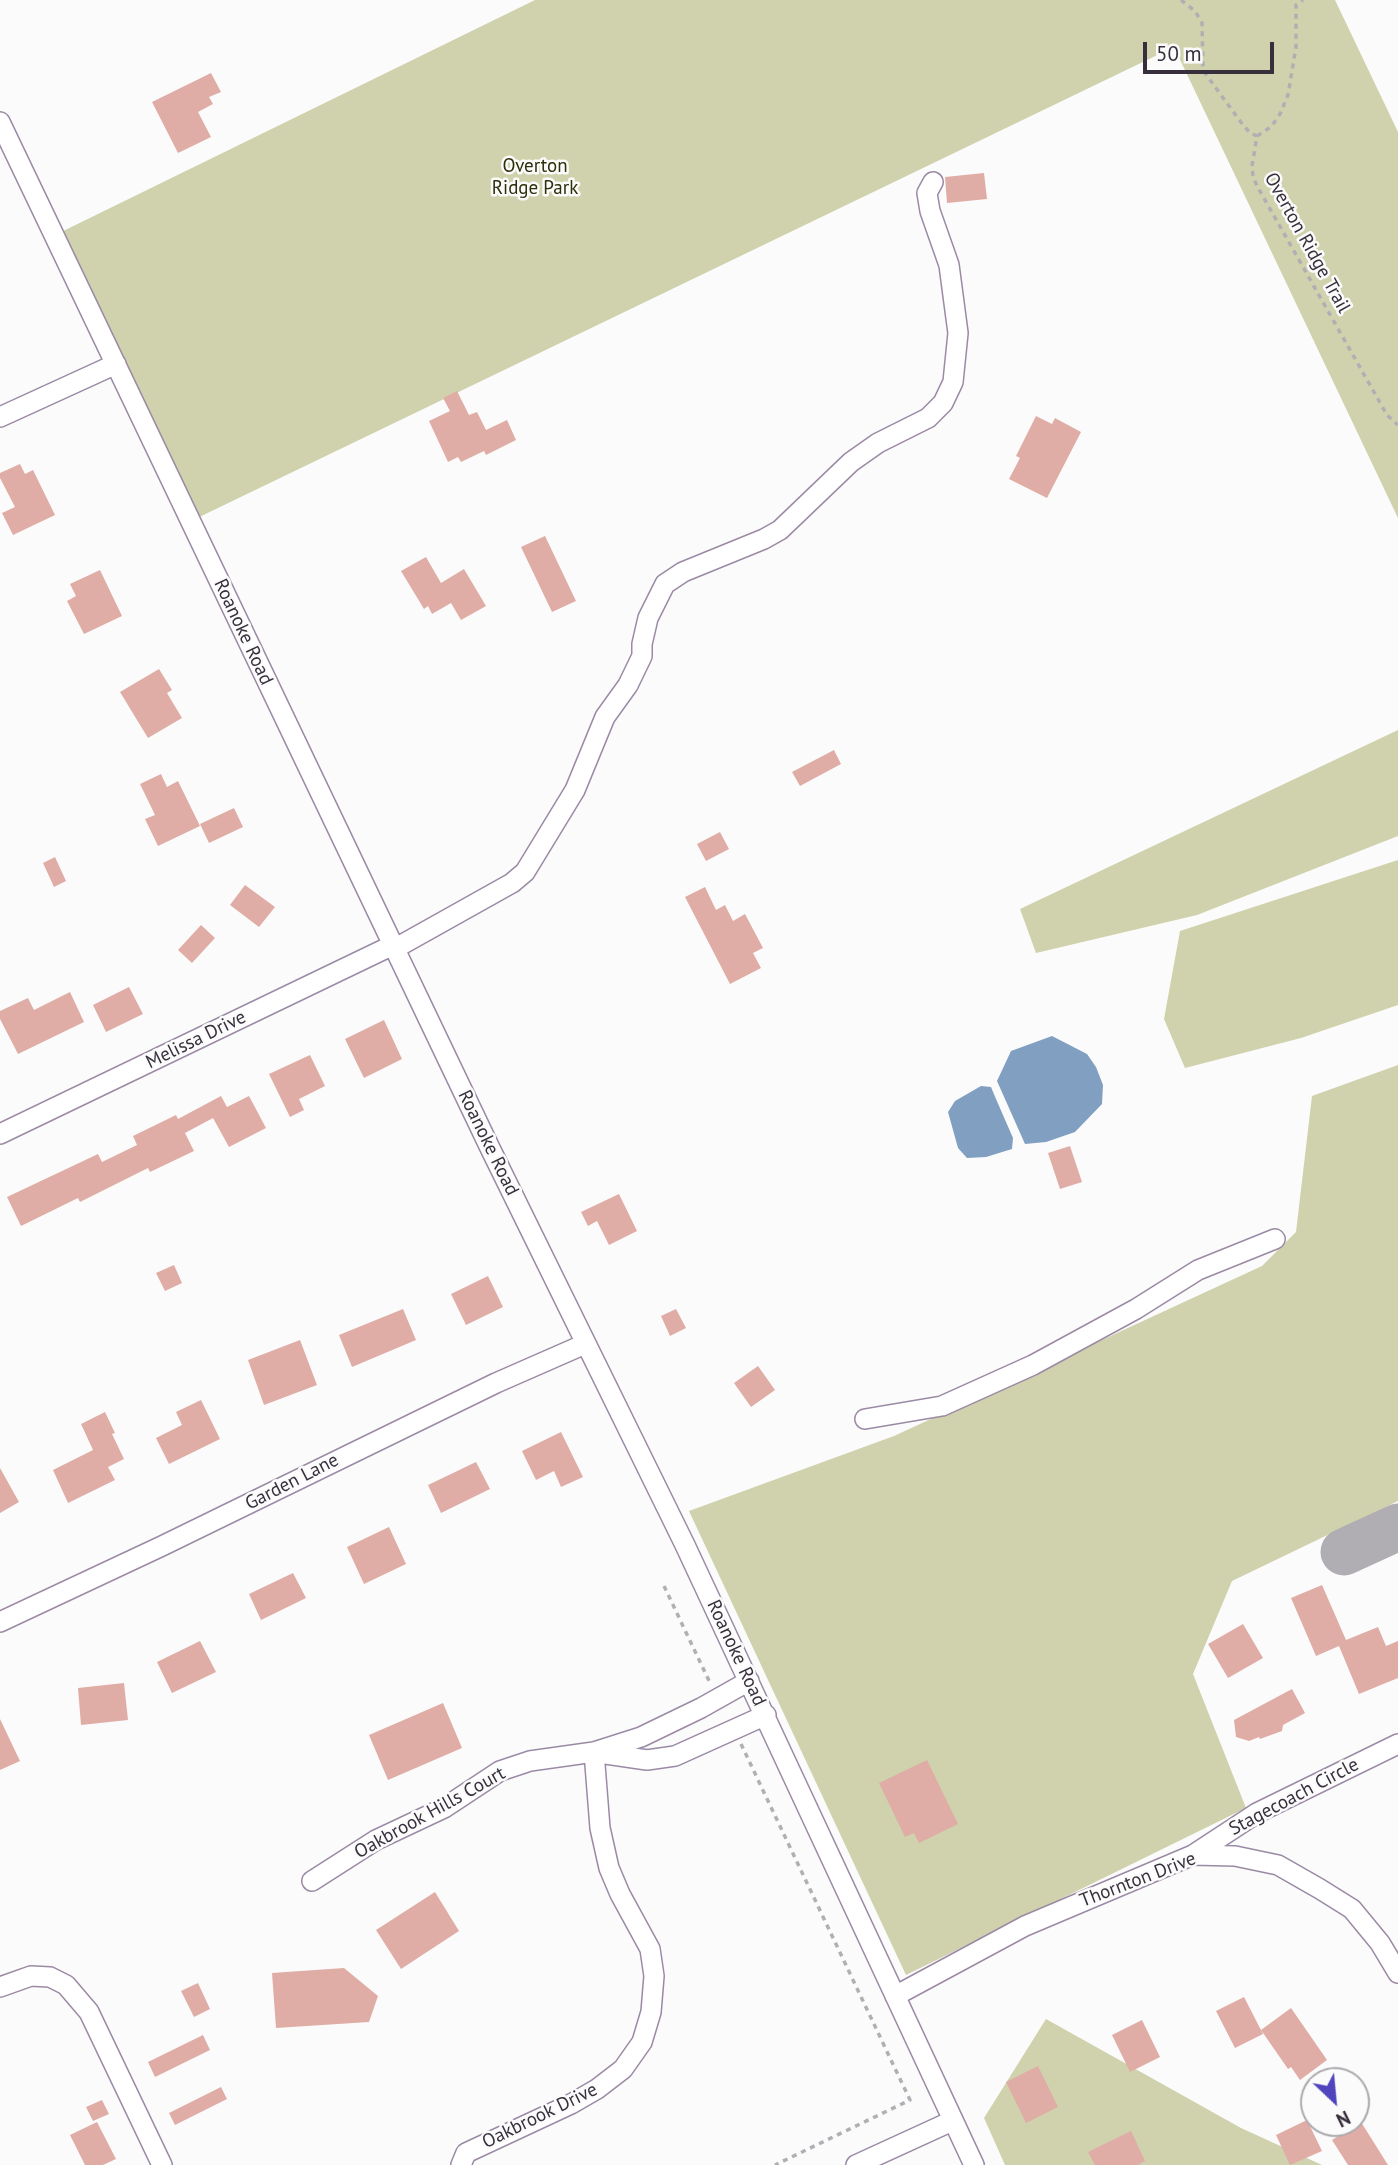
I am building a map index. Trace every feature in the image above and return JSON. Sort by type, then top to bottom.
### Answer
[{"type":"street","name":"Roanoke Road","points":[[0,122],[393,947],[685,1545],[974,2165]]},
{"type":"street","name":"Melissa Drive","points":[[0,1134],[393,947],[512,883],[524,872],[575,790],[605,717],[633,676],[642,656],[648,618],[665,584],[683,572],[780,530],[851,462],[878,443],[928,418],[943,404],[953,382],[958,333],[949,265],[930,211],[927,193],[933,181]]},
{"type":"street","points":[[0,417],[116,364]]},
{"type":"street","points":[[865,1419],[942,1406],[1033,1365],[1136,1309],[1198,1270],[1275,1239]]},
{"type":"street","name":"Garden Lane","points":[[0,1622],[484,1389],[585,1344]]},
{"type":"street","name":"Oakbrook Hills Court","points":[[312,1881],[376,1840],[444,1808],[500,1771],[530,1761],[594,1752],[641,1737],[749,1681]]},
{"type":"street","name":"Oakbrook Hills Court","points":[[594,1752],[646,1760],[675,1756],[766,1715]]},
{"type":"street","name":"Stagecoach Circle","points":[[1193,1855],[1257,1813],[1398,1744]]},
{"type":"street","name":"Oakbrook Drive","points":[[461,2165],[466,2153],[597,2089],[623,2069],[642,2042],[651,2012],[654,1976],[650,1949],[609,1868],[600,1828],[594,1752]]},
{"type":"street","name":"Thornton Drive","points":[[895,1996],[1025,1926],[1193,1855],[1235,1856],[1278,1865],[1352,1909],[1380,1943],[1398,1973]]},
{"type":"street","points":[[0,1987],[31,1976],[50,1977],[66,1985],[89,2012],[162,2165]]},
{"type":"street","points":[[856,2165],[952,2121]]},
{"type":"path","points":[[1181,0],[1195,11],[1202,23],[1205,73],[1240,121],[1257,136],[1271,127],[1288,95],[1296,47],[1296,5],[1303,0]]},
{"type":"path","name":"Overton Ridge Trail","points":[[1257,136],[1252,166],[1257,186],[1387,415],[1398,425]]},
{"type":"path","points":[[664,1586],[711,1686],[717,1691]]},
{"type":"path","points":[[738,1736],[910,2100],[775,2165]]},
{"type":"green space","name":"Overton Ridge Park","points":[[535,0],[1335,0],[1398,132],[1398,518],[1174,47],[191,521],[53,236]]},
{"type":"green space","points":[[1398,730],[1398,836],[1197,915],[1036,953],[1020,909]]},
{"type":"green space","points":[[1398,860],[1398,1005],[1301,1038],[1185,1068],[1164,1019],[1180,931]]},
{"type":"green space","points":[[1398,1065],[1398,1501],[1232,1581],[1193,1674],[1246,1808],[906,1975],[689,1511],[894,1436],[1262,1266],[1296,1232],[1312,1096]]},
{"type":"green space","points":[[1046,2019],[1241,2128],[1322,2165],[1005,2165],[984,2118]]},
{"type":"water","points":[[1052,1036],[1087,1054],[1103,1085],[1102,1104],[1075,1132],[1046,1142],[1025,1144],[997,1081],[1011,1051]]},
{"type":"water","points":[[981,1086],[991,1087],[1013,1138],[1012,1149],[986,1157],[967,1158],[958,1148],[948,1112],[955,1101]]},
{"type":"building","points":[[211,73],[221,92],[209,97],[213,104],[198,112],[211,137],[178,153],[152,102]]},
{"type":"building","points":[[984,173],[987,199],[947,203],[945,177]]},
{"type":"building","points":[[457,391],[469,415],[477,412],[486,430],[507,420],[516,440],[486,455],[484,451],[461,462],[458,457],[448,462],[429,421],[450,411],[443,398]]},
{"type":"building","points":[[1036,416],[1052,424],[1055,418],[1081,432],[1047,498],[1009,479],[1020,458],[1016,456]]},
{"type":"building","points":[[20,464],[25,474],[33,470],[55,515],[13,535],[2,513],[15,507],[0,473]]},
{"type":"building","points":[[545,536],[576,601],[552,612],[521,547]]},
{"type":"building","points":[[426,557],[441,583],[464,569],[486,606],[461,620],[451,603],[432,614],[428,606],[424,609],[401,571]]},
{"type":"building","points":[[100,570],[122,616],[84,634],[67,601],[76,596],[70,584]]},
{"type":"building","points":[[159,669],[172,690],[167,693],[182,718],[148,738],[120,692]]},
{"type":"building","points":[[834,750],[841,764],[800,786],[792,772]]},
{"type":"building","points":[[161,774],[167,787],[178,781],[200,826],[158,846],[145,819],[155,815],[140,784]]},
{"type":"building","points":[[234,808],[243,827],[209,843],[200,824]]},
{"type":"building","points":[[720,832],[729,849],[706,861],[697,844]]},
{"type":"building","points":[[55,857],[66,881],[54,887],[43,863]]},
{"type":"building","points":[[245,885],[275,907],[259,927],[230,905]]},
{"type":"building","points":[[705,887],[716,910],[725,905],[733,921],[745,914],[763,948],[753,953],[761,968],[730,984],[685,897]]},
{"type":"building","points":[[201,925],[215,938],[192,963],[178,950]]},
{"type":"building","points":[[129,987],[143,1014],[106,1032],[93,1005]]},
{"type":"building","points":[[70,992],[84,1022],[18,1054],[0,1019],[0,1011],[28,998],[34,1010]]},
{"type":"building","points":[[384,1020],[402,1059],[364,1078],[345,1039]]},
{"type":"building","points":[[310,1055],[325,1086],[299,1099],[304,1110],[290,1117],[269,1074]]},
{"type":"building","points":[[221,1096],[227,1107],[249,1096],[266,1128],[229,1147],[213,1118],[185,1133],[194,1151],[150,1172],[148,1168],[80,1202],[78,1198],[21,1226],[7,1197],[98,1154],[102,1162],[137,1145],[133,1136],[176,1115],[178,1119]]},
{"type":"building","points":[[1070,1146],[1082,1182],[1060,1189],[1048,1153]]},
{"type":"building","points":[[619,1194],[637,1231],[609,1245],[597,1221],[588,1226],[581,1212]]},
{"type":"building","points":[[174,1265],[182,1283],[165,1291],[156,1273]]},
{"type":"building","points":[[488,1276],[503,1307],[466,1325],[451,1294]]},
{"type":"building","points":[[403,1309],[416,1340],[352,1367],[339,1335]]},
{"type":"building","points":[[676,1309],[686,1328],[670,1336],[661,1316]]},
{"type":"building","points":[[300,1340],[317,1385],[264,1405],[248,1360]]},
{"type":"building","points":[[758,1366],[775,1390],[751,1407],[734,1383]]},
{"type":"building","points":[[201,1400],[220,1439],[169,1464],[156,1438],[182,1425],[176,1412]]},
{"type":"building","points":[[105,1412],[124,1459],[108,1467],[115,1480],[68,1503],[53,1470],[93,1450],[81,1424]]},
{"type":"building","points":[[561,1432],[583,1477],[561,1487],[554,1471],[536,1480],[522,1451]]},
{"type":"building","points":[[476,1462],[490,1489],[441,1513],[428,1485]]},
{"type":"building","points":[[0,1468],[19,1502],[0,1513]]},
{"type":"building","points":[[389,1527],[406,1564],[364,1584],[347,1547]]},
{"type":"building","points":[[293,1573],[306,1598],[261,1620],[249,1594]]},
{"type":"building","points":[[1322,1585],[1346,1640],[1378,1627],[1386,1646],[1398,1641],[1398,1678],[1359,1694],[1339,1646],[1316,1656],[1291,1598]]},
{"type":"building","points":[[1243,1624],[1263,1658],[1228,1678],[1208,1644]]},
{"type":"building","points":[[200,1641],[216,1672],[172,1693],[157,1662]]},
{"type":"building","points":[[124,1683],[128,1720],[81,1725],[78,1688]]},
{"type":"building","points":[[1292,1689],[1305,1713],[1283,1725],[1282,1731],[1260,1739],[1259,1737],[1249,1741],[1236,1737],[1234,1720]]},
{"type":"building","points":[[443,1703],[462,1748],[388,1780],[369,1735]]},
{"type":"building","points":[[0,1719],[20,1761],[0,1770]]},
{"type":"building","points":[[927,1760],[958,1824],[919,1843],[914,1833],[905,1837],[879,1783]]},
{"type":"building","points":[[435,1892],[459,1931],[401,1969],[376,1930]]},
{"type":"building","points":[[344,1968],[378,1996],[369,2022],[276,2028],[272,1973]]},
{"type":"building","points":[[198,1983],[210,2009],[194,2017],[181,1991]]},
{"type":"building","points":[[1244,1997],[1263,2034],[1235,2048],[1216,2011]]},
{"type":"building","points":[[1291,2008],[1327,2060],[1318,2067],[1300,2067],[1300,2080],[1291,2067],[1288,2069],[1261,2030]]},
{"type":"building","points":[[1142,2020],[1160,2057],[1130,2072],[1112,2035]]},
{"type":"building","points":[[203,2035],[210,2050],[155,2077],[148,2062]]},
{"type":"building","points":[[1038,2066],[1058,2107],[1026,2123],[1006,2082]]},
{"type":"building","points":[[221,2087],[227,2099],[175,2125],[169,2113]]},
{"type":"building","points":[[102,2100],[109,2114],[93,2121],[86,2107]]},
{"type":"building","points":[[97,2122],[116,2159],[103,2165],[85,2165],[70,2135]]},
{"type":"building","points":[[1300,2123],[1300,2137],[1315,2137],[1322,2151],[1290,2165],[1276,2135]]},
{"type":"building","points":[[1131,2131],[1145,2161],[1138,2165],[1095,2165],[1088,2152]]},
{"type":"building","points":[[1370,2136],[1388,2165],[1348,2165],[1332,2140],[1337,2137]]},
{"type":"taxiway","points":[[1344,1552],[1398,1527]]}]
